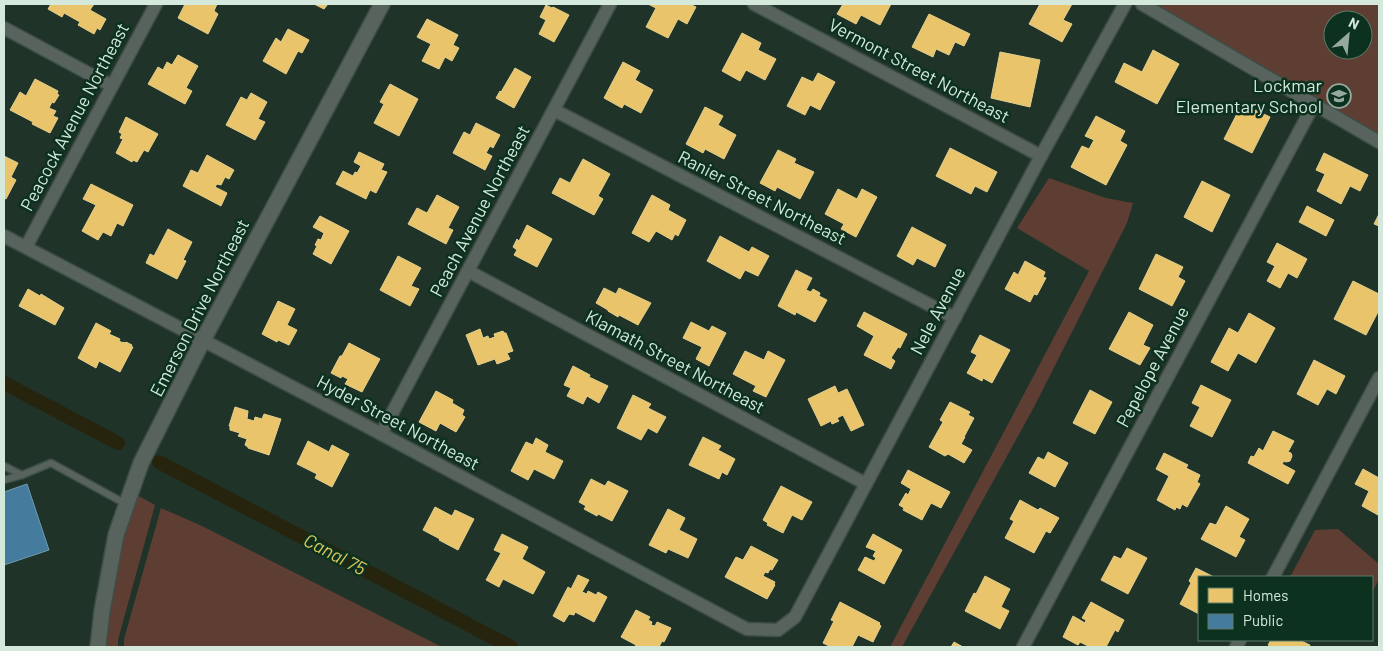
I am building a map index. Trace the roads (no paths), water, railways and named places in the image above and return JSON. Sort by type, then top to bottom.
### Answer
[{"type":"street","name":"Peacock Avenue Northeast","points":[[26,247],[156,4]]},
{"type":"street","name":"Emerson Drive Northeast","points":[[98,647],[102,611],[116,535],[141,463],[203,340],[382,4]]},
{"type":"street","name":"Peach Avenue Northeast","points":[[381,434],[610,4]]},
{"type":"street","name":"Vermont Street Northeast","points":[[754,4],[1041,156]]},
{"type":"street","name":"Nele Avenue","points":[[778,630],[795,617],[1041,156],[1125,4]]},
{"type":"street","points":[[1142,4],[1379,142]]},
{"type":"street","points":[[4,28],[112,86]]},
{"type":"street","name":"Pepelope Avenue","points":[[1023,647],[1314,104]]},
{"type":"street","name":"Ranier Street Northeast","points":[[554,110],[955,318]]},
{"type":"street","name":"Hyder Street Northeast","points":[[4,236],[747,629],[778,630]]},
{"type":"street","name":"Klamath Street Northeast","points":[[468,271],[866,484]]},
{"type":"street","points":[[1274,576],[1379,378]]},
{"type":"lane","points":[[4,480],[51,463],[127,504]]},
{"type":"lane","points":[[4,466],[22,475]]},
{"type":"waterway","name":"Canal 75","points":[[4,383],[118,443]]},
{"type":"waterway","name":"Canal 75","points":[[159,462],[511,647]]},
{"type":"place","name":"Lockmar Elementary School","points":[[1339,96]]}]
